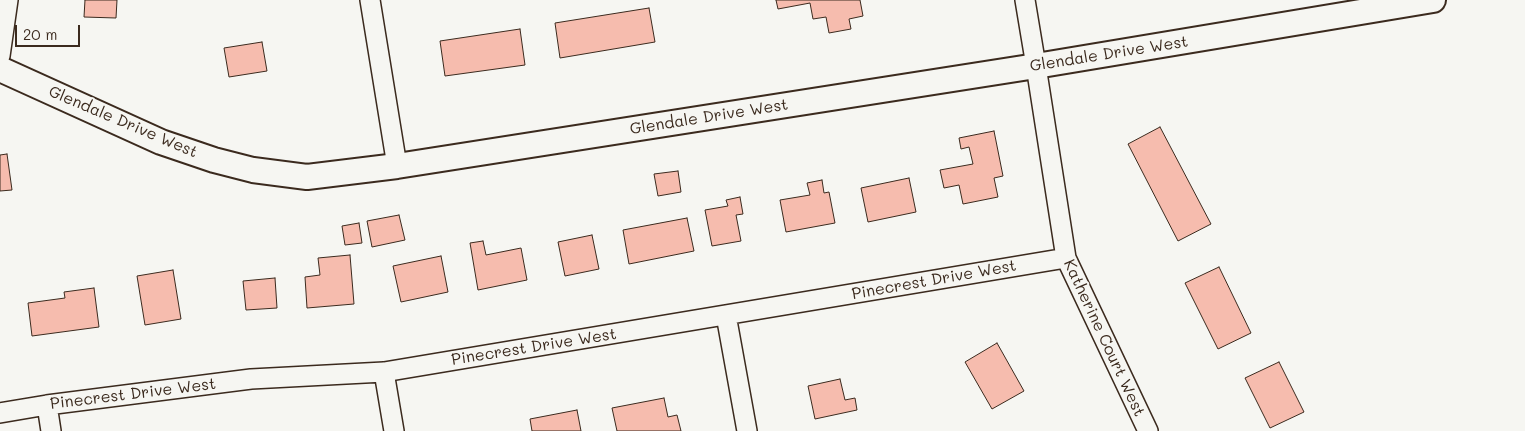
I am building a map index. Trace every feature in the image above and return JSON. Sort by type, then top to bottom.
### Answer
[{"type":"street","points":[[0,56],[8,0]]},
{"type":"street","points":[[370,0],[397,166]]},
{"type":"street","name":"Katherine Court West","points":[[1025,0],[1066,258],[1148,431]]},
{"type":"street","name":"Glendale Drive West","points":[[0,69],[160,142],[214,160],[253,170],[307,177],[397,166],[1036,66],[1433,0]]},
{"type":"street","name":"Pinecrest Drive West","points":[[0,413],[47,405],[251,379],[384,372],[1066,258]]},
{"type":"street","points":[[726,315],[747,431]]},
{"type":"street","points":[[384,372],[394,431]]},
{"type":"street","points":[[47,405],[50,431]]},
{"type":"building","points":[[85,0],[117,0],[116,18],[84,17]]},
{"type":"building","points":[[776,0],[860,0],[863,16],[849,19],[851,29],[829,33],[826,17],[813,19],[810,3],[778,9]]},
{"type":"building","points":[[649,8],[655,42],[560,58],[555,23]]},
{"type":"building","points":[[520,29],[525,65],[445,76],[440,41]]},
{"type":"building","points":[[262,42],[267,71],[229,77],[224,48]]},
{"type":"building","points":[[1160,127],[1211,224],[1178,241],[1128,144]]},
{"type":"building","points":[[994,131],[1003,176],[994,178],[998,197],[963,204],[959,185],[944,188],[940,170],[973,164],[969,147],[961,149],[959,138]]},
{"type":"building","points":[[7,154],[12,190],[0,191],[0,155]]},
{"type":"building","points":[[678,171],[681,192],[658,196],[654,174]]},
{"type":"building","points":[[909,178],[916,212],[868,222],[861,188]]},
{"type":"building","points":[[822,180],[824,193],[829,192],[835,223],[786,232],[780,200],[810,195],[807,183]]},
{"type":"building","points":[[740,197],[743,214],[736,215],[741,241],[712,246],[705,210],[728,206],[726,200]]},
{"type":"building","points":[[399,215],[405,240],[372,247],[367,221]]},
{"type":"building","points":[[687,218],[694,251],[629,264],[623,230]]},
{"type":"building","points":[[359,223],[362,243],[345,245],[342,226]]},
{"type":"building","points":[[592,235],[599,269],[565,276],[558,242]]},
{"type":"building","points":[[483,241],[486,255],[521,248],[527,280],[478,290],[470,243]]},
{"type":"building","points":[[350,255],[354,304],[307,308],[305,277],[320,275],[318,258]]},
{"type":"building","points":[[441,256],[448,292],[401,302],[393,266]]},
{"type":"building","points":[[1219,267],[1251,333],[1218,349],[1185,283]]},
{"type":"building","points":[[173,270],[181,319],[145,325],[137,276]]},
{"type":"building","points":[[275,278],[277,308],[246,310],[243,281]]},
{"type":"building","points":[[94,288],[99,327],[32,336],[28,303],[65,298],[64,292]]},
{"type":"building","points":[[997,343],[1024,391],[992,409],[965,362]]},
{"type":"building","points":[[1279,362],[1304,412],[1270,428],[1245,378]]},
{"type":"building","points":[[840,379],[845,400],[855,398],[857,410],[815,419],[808,386]]},
{"type":"building","points":[[664,398],[668,417],[677,415],[681,431],[617,431],[612,408]]},
{"type":"building","points":[[577,410],[581,431],[532,431],[530,419]]}]
